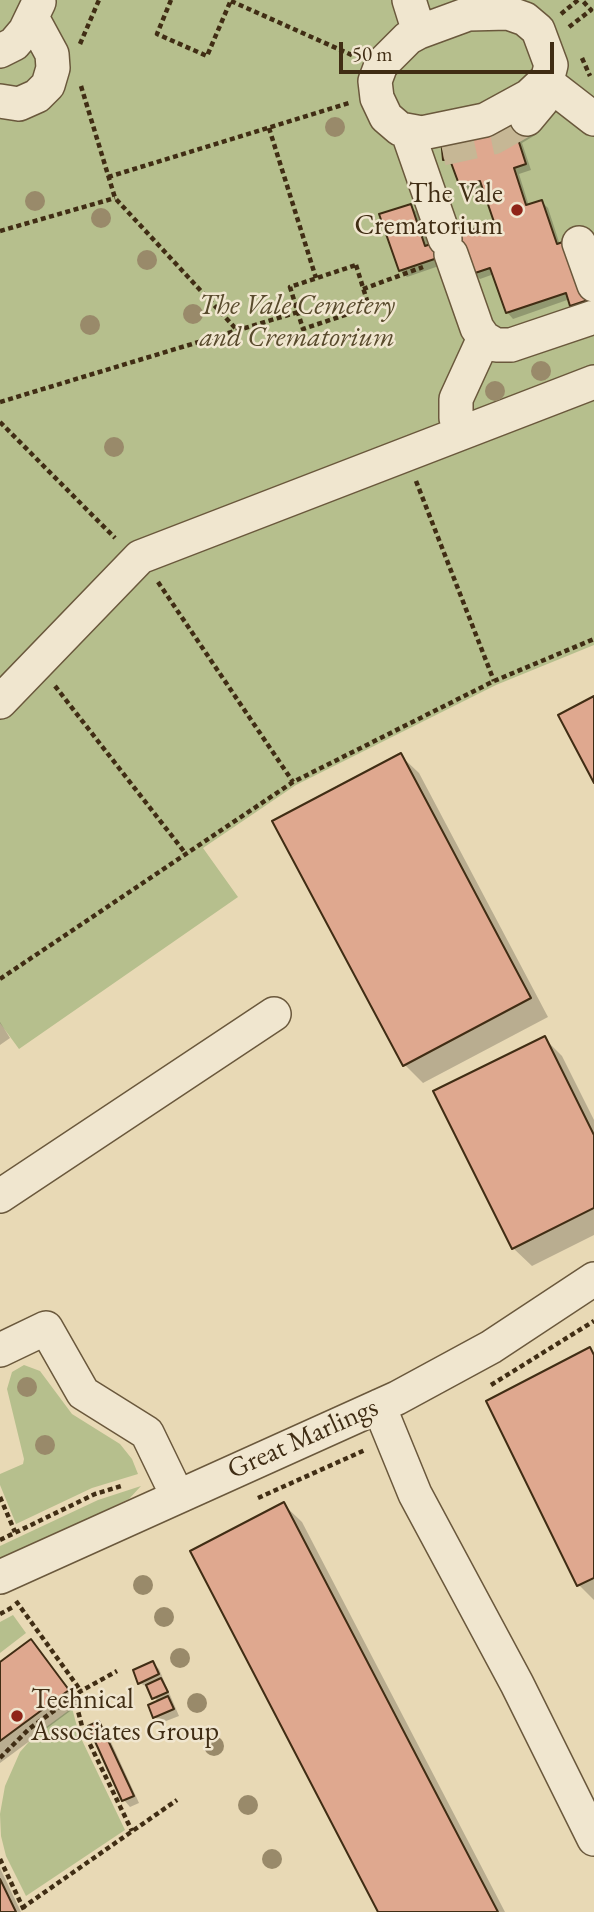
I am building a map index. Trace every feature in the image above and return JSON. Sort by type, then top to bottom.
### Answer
[{"type":"street","points":[[409,0],[419,32]]},
{"type":"street","points":[[442,149],[426,146],[386,117],[377,97],[375,81],[381,65],[408,38],[466,7],[508,13],[525,19],[538,30],[551,65],[542,101],[527,119]]},
{"type":"street","points":[[0,51],[14,44],[36,10]]},
{"type":"street","points":[[0,101],[19,104],[37,96],[48,85],[53,57],[36,10]]},
{"type":"street","points":[[408,133],[447,130],[485,120],[538,90],[545,81]]},
{"type":"street","points":[[545,81],[594,119]]},
{"type":"street","points":[[408,133],[484,338],[496,345],[511,345],[594,317]]},
{"type":"street","points":[[579,243],[594,285]]},
{"type":"street","points":[[461,433],[456,418],[456,399],[484,338]]},
{"type":"street","points":[[0,702],[139,558],[594,382]]},
{"type":"street","points":[[0,1196],[274,1014]]},
{"type":"street","name":"Great Marlings","points":[[9,1591],[170,1481],[379,1406],[491,1347],[594,1279]]},
{"type":"street","points":[[0,1350],[46,1328],[83,1393],[147,1433],[170,1481]]},
{"type":"street","points":[[379,1406],[415,1494],[517,1684],[594,1839]]},
{"type":"path","points":[[78,49],[99,0]]},
{"type":"path","points":[[171,0],[157,34],[207,56],[231,0],[362,59]]},
{"type":"path","points":[[560,14],[580,0],[590,10],[568,28]]},
{"type":"path","points":[[77,75],[115,198],[238,331]]},
{"type":"path","points":[[108,177],[356,101]]},
{"type":"path","points":[[269,128],[316,278]]},
{"type":"path","points":[[0,231],[115,198]]},
{"type":"path","points":[[363,289],[425,266],[428,275],[451,253]]},
{"type":"path","points":[[356,265],[369,307],[303,329],[290,287],[316,278],[356,265]]},
{"type":"path","points":[[0,402],[298,312]]},
{"type":"path","points":[[0,422],[139,558],[293,782]]},
{"type":"path","points":[[405,455],[494,681]]},
{"type":"path","points":[[0,979],[293,782],[494,681],[594,639]]},
{"type":"path","points":[[37,663],[186,854]]},
{"type":"path","points":[[0,1539],[95,1494],[138,1480],[170,1481]]},
{"type":"path","points":[[0,1497],[15,1532]]},
{"type":"path","points":[[9,1591],[81,1691]]},
{"type":"path","points":[[0,1758],[29,1729],[81,1691],[117,1671]]},
{"type":"path","points":[[74,1696],[83,1730],[132,1831]]},
{"type":"path","points":[[0,1859],[23,1910],[177,1800]]},
{"type":"green space","name":"The Vale Cemetery and Crematorium","points":[[0,0],[594,0],[594,645],[496,685],[296,785],[203,848],[238,897],[19,1049],[0,1023]]},
{"type":"green space","points":[[24,1365],[40,1371],[72,1414],[120,1444],[132,1459],[138,1474],[92,1488],[16,1524],[0,1485],[0,1474],[23,1464],[7,1389],[12,1372]]},
{"type":"green space","points":[[141,1486],[129,1499],[0,1561],[0,1546],[98,1500]]},
{"type":"green space","points":[[13,1615],[26,1633],[0,1653],[0,1622]]},
{"type":"green space","points":[[72,1708],[79,1734],[125,1830],[26,1896],[6,1856],[1,1836],[0,1814],[5,1786],[20,1752],[34,1736]]},
{"type":"building","name":"The Vale Crematorium","points":[[505,122],[532,127],[517,136],[526,164],[514,168],[526,205],[542,200],[557,244],[571,239],[591,299],[570,306],[566,293],[506,313],[490,268],[472,274],[464,249],[399,271],[379,214],[411,204],[425,246],[494,222],[480,181],[460,187],[450,160],[443,160],[441,139]]},
{"type":"building","points":[[594,696],[594,783],[558,715]]},
{"type":"building","points":[[401,753],[531,998],[403,1066],[272,821]]},
{"type":"building","points":[[545,1036],[594,1135],[594,1208],[512,1249],[433,1091]]},
{"type":"building","points":[[590,1347],[594,1355],[594,1578],[577,1586],[486,1401]]},
{"type":"building","points":[[284,1502],[498,1912],[378,1912],[190,1551]]},
{"type":"building","name":"Technical Associates Group","points":[[31,1639],[69,1690],[0,1741],[0,1662]]},
{"type":"building","points":[[153,1661],[159,1674],[138,1684],[133,1670]]},
{"type":"building","points":[[161,1678],[168,1692],[152,1699],[146,1685]]},
{"type":"building","points":[[168,1696],[174,1709],[153,1718],[148,1705]]},
{"type":"building","points":[[99,1721],[134,1796],[122,1801],[88,1726]]},
{"type":"building","points":[[0,1879],[16,1912],[0,1912]]},
{"type":"tunnel","points":[[442,149],[493,138],[527,119]]},
{"type":"place","name":"The Vale Crematorium","points":[[517,210]]},
{"type":"place","name":"Technical Associates Group","points":[[17,1716]]}]
